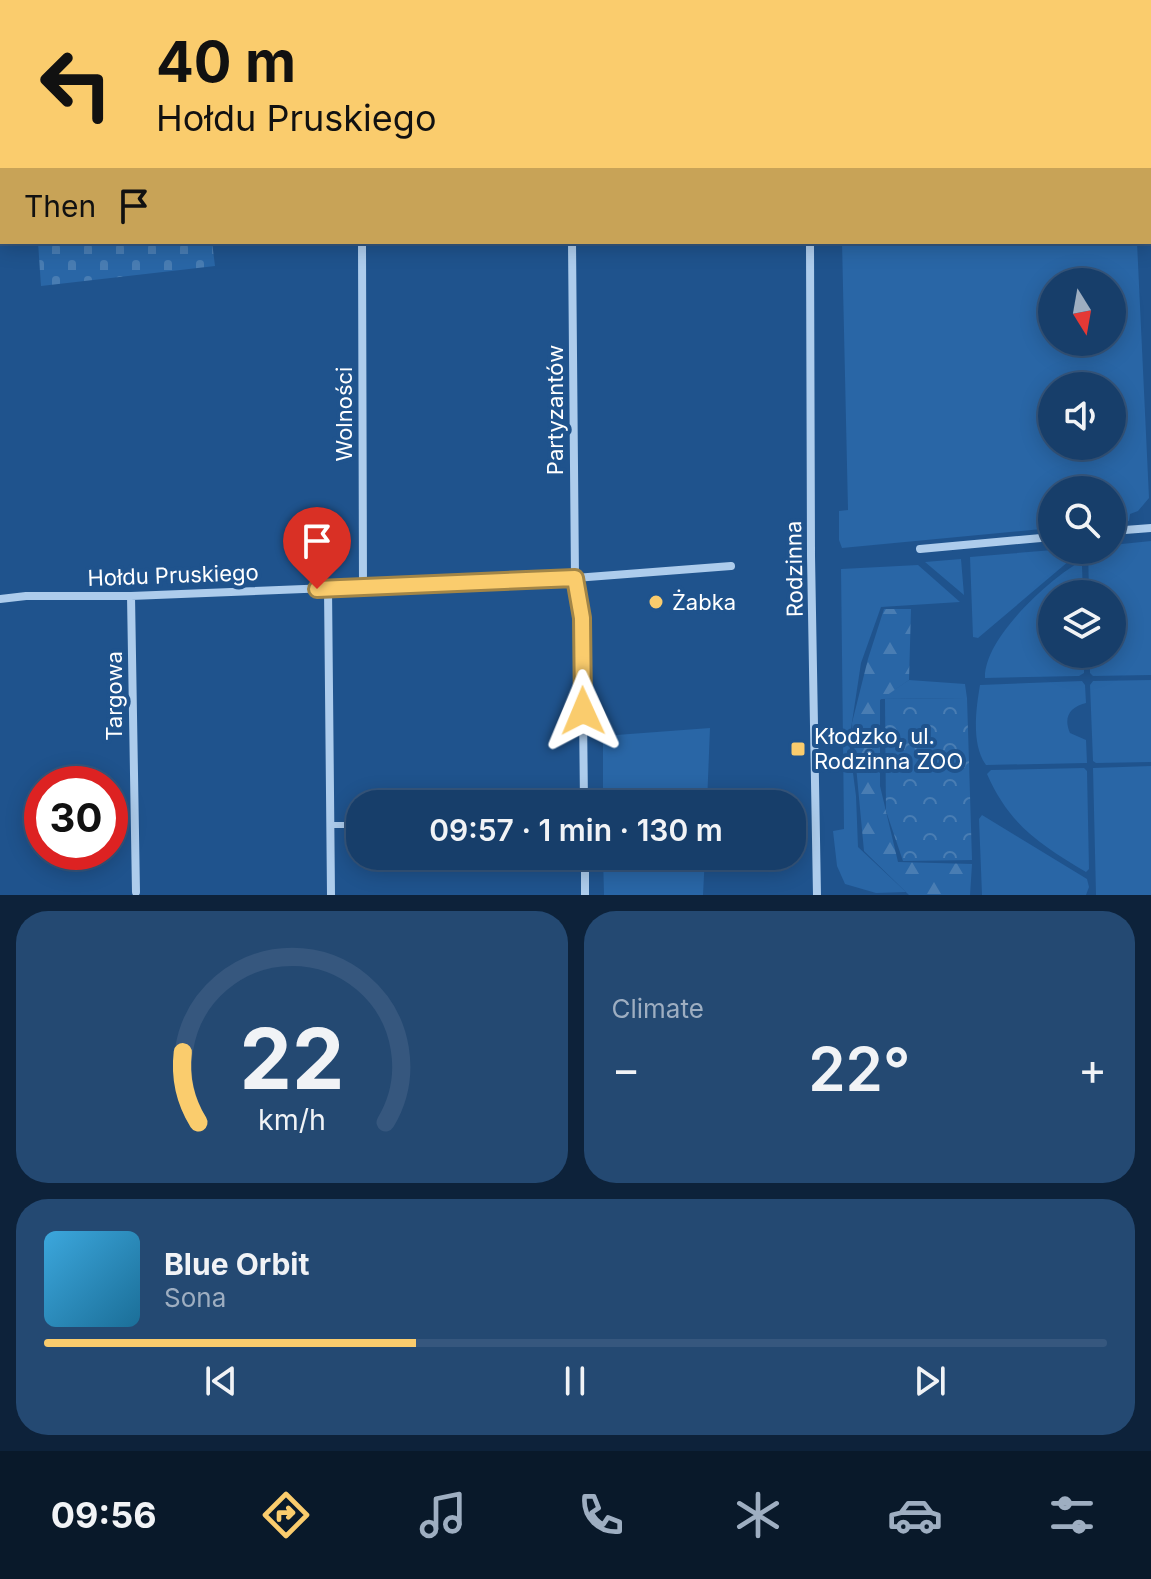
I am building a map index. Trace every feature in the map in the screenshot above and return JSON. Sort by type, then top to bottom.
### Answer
[{"type":"street","name":"Wolności","points":[[362,244],[363,587]]},
{"type":"street","name":"Partyzantów","points":[[572,244],[575,578],[582,618],[584,790]]},
{"type":"street","name":"Rodzinna","points":[[810,244],[817,895]]},
{"type":"street","points":[[1126,530],[1151,528]]},
{"type":"street","points":[[920,549],[1038,538]]},
{"type":"street","name":"Hołdu Pruskiego","points":[[0,599],[575,578],[731,566]]},
{"type":"street","points":[[328,588],[331,895]]},
{"type":"street","name":"Targowa","points":[[131,596],[136,892]]},
{"type":"street","points":[[585,870],[585,895]]},
{"type":"lane","points":[[330,825],[346,825]]},
{"type":"green space","points":[[38,244],[212,244],[215,266],[41,286]]},
{"type":"green space","points":[[842,244],[1137,244],[1149,498],[1138,511],[1130,514],[1129,521],[1126,521],[1126,476],[1038,476],[1038,529],[842,548],[839,511],[848,510]]},
{"type":"green space","points":[[1151,541],[1151,675],[1093,676],[1090,668],[1126,668],[1126,580],[1089,580],[1088,564],[1126,564],[1126,544]]},
{"type":"green space","points":[[1038,551],[1038,564],[1065,564],[1047,580],[1038,580],[1038,587],[978,638],[973,637],[970,557]]},
{"type":"green space","points":[[961,559],[964,595],[925,562]]},
{"type":"green space","points":[[1079,564],[1082,580],[1055,580]]},
{"type":"green space","points":[[918,565],[960,602],[881,607],[861,663],[849,742],[858,847],[906,892],[876,893],[845,884],[837,866],[833,831],[844,829],[841,569]]},
{"type":"green space","points":[[1038,594],[1038,668],[1084,668],[1084,673],[1079,676],[985,678],[987,663],[995,646]]},
{"type":"green space","points":[[884,609],[911,609],[909,680],[880,700],[880,786],[898,862],[972,864],[970,895],[909,895],[864,851],[852,723]]},
{"type":"green space","points":[[909,680],[965,684],[967,698],[880,699]]},
{"type":"green space","points":[[1151,680],[1151,762],[1093,761],[1090,685],[1093,681]]},
{"type":"green space","points":[[1082,681],[1086,703],[1072,710],[1067,722],[1070,733],[1086,740],[1087,763],[986,765],[976,737],[980,685]]},
{"type":"green space","points":[[967,698],[972,860],[903,861],[886,811],[885,699]]},
{"type":"green space","points":[[710,728],[708,790],[603,790],[603,736]]},
{"type":"green space","points":[[1151,766],[1151,895],[1096,895],[1093,768]]},
{"type":"green space","points":[[1084,768],[1087,771],[1089,869],[1086,872],[1028,832],[1006,807],[987,774],[991,770]]},
{"type":"green space","points":[[982,815],[1087,879],[1089,887],[1086,895],[982,895],[979,819]]},
{"type":"green space","points":[[603,870],[704,870],[703,895],[604,895]]},
{"type":"place","name":"Żabka","points":[[656,602]]},
{"type":"place","name":"Kłodzko, ul. Rodzinna ZOO","points":[[798,749]]},
{"type":"route","points":[[317,589],[575,578],[582,618],[583,711]]}]
